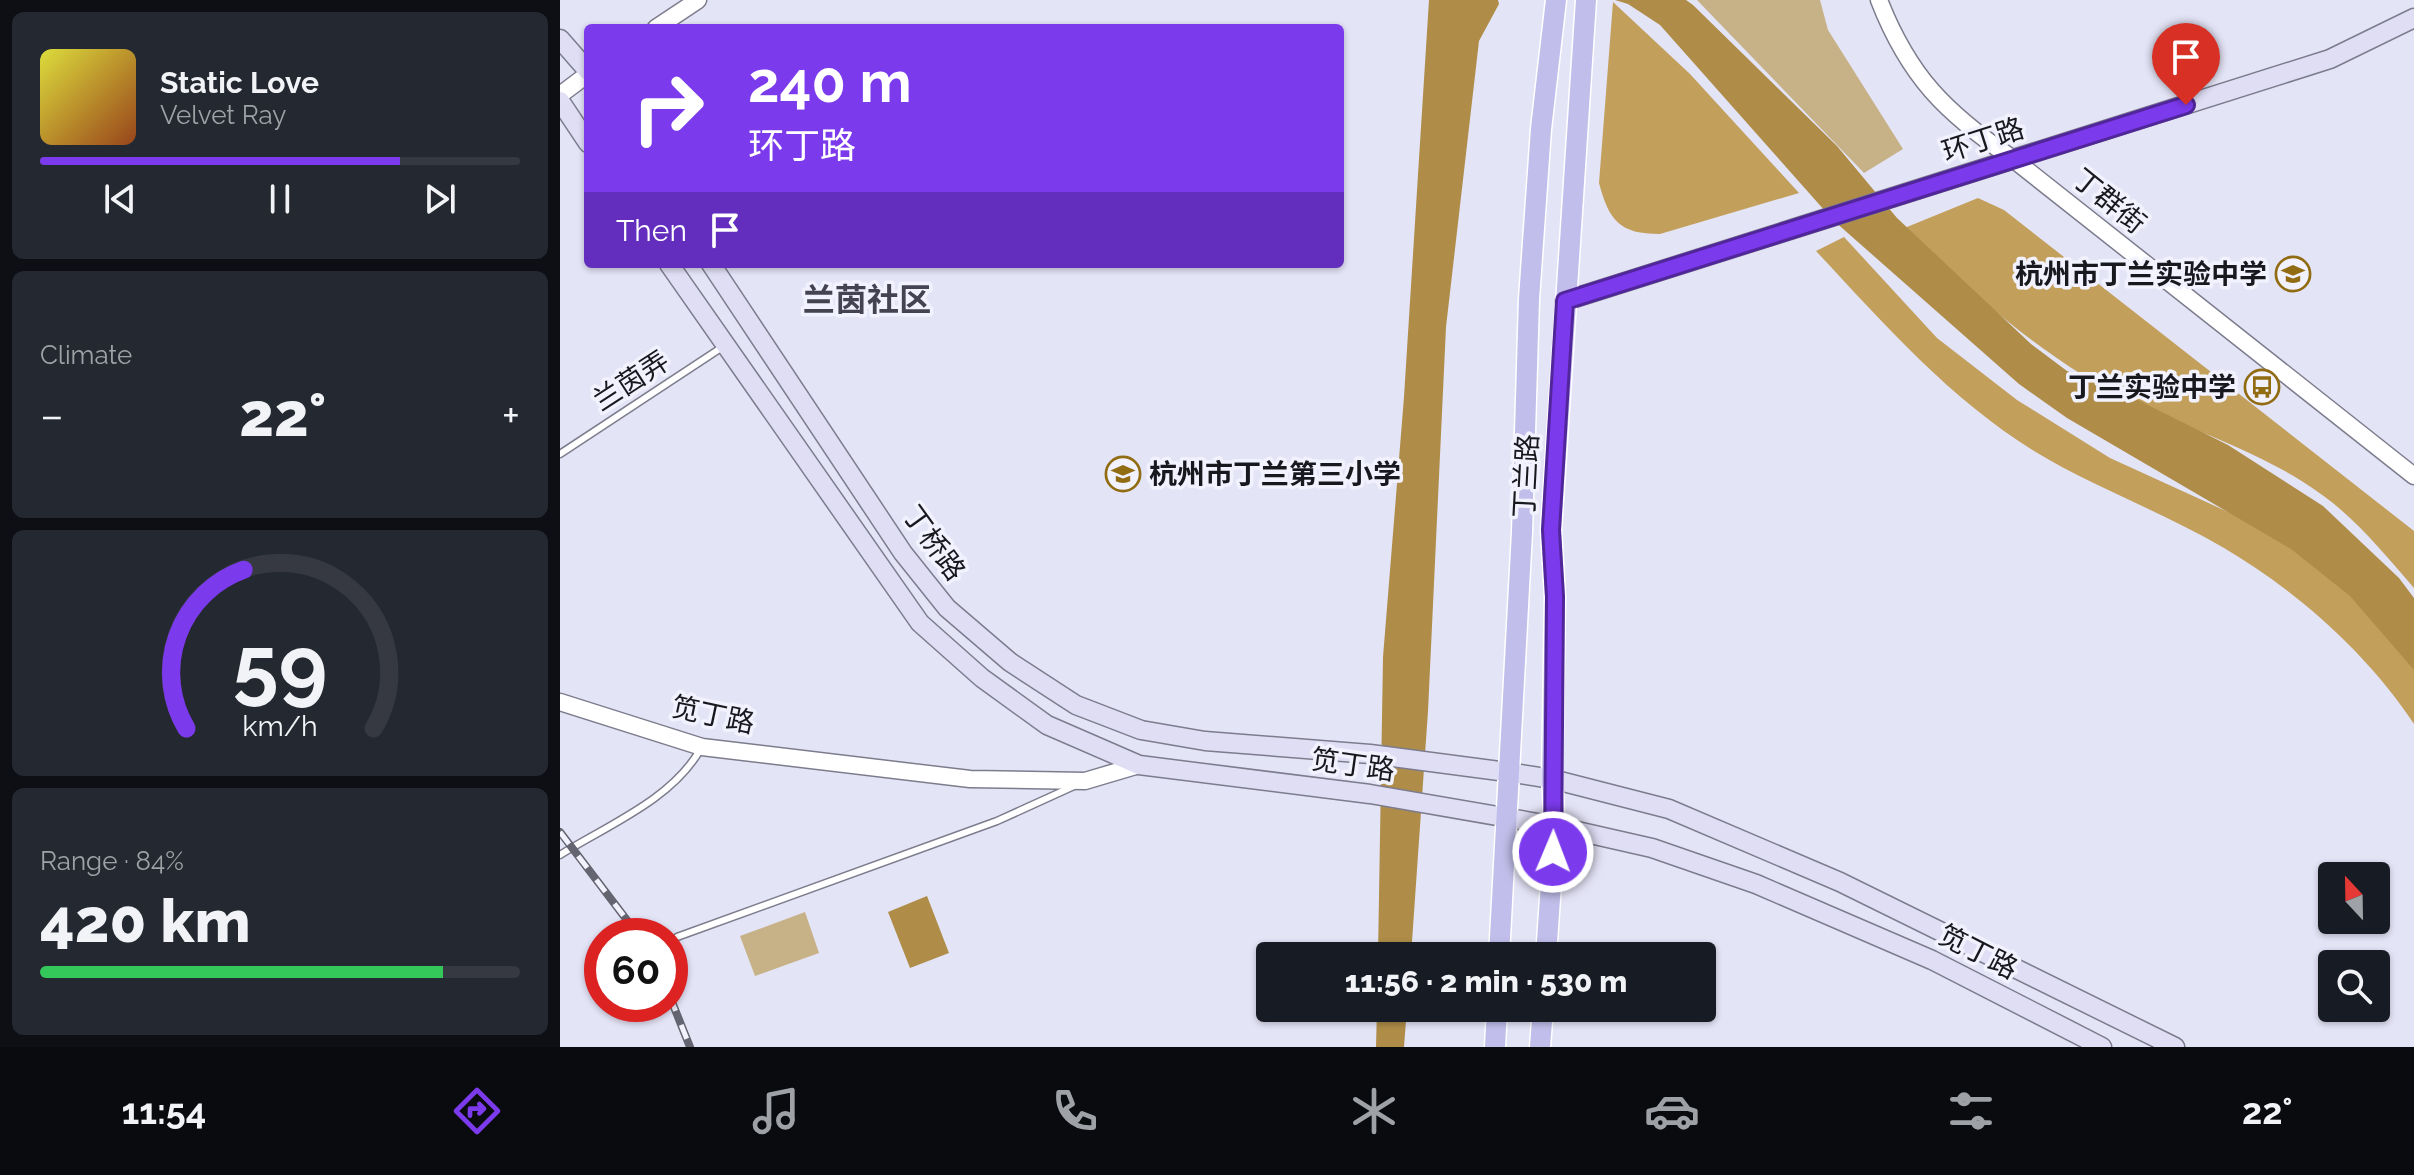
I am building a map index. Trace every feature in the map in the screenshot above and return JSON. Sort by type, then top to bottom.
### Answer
[{"type":"main road","name":"丁兰路","points":[[1500,942],[1522,532],[1529,299],[1541,129],[1556,0]]},
{"type":"main road","name":"丁兰路","points":[[1547,942],[1555,826],[1552,779],[1555,597],[1551,530],[1587,5]]},
{"type":"main road","name":"环丁路","points":[[1565,301],[2330,59],[2414,18]]},
{"type":"main road","points":[[560,39],[584,67]]},
{"type":"main road","points":[[560,101],[584,137]]},
{"type":"main road","name":"丁桥路","points":[[672,268],[920,623],[982,678],[1047,725],[1139,765]]},
{"type":"main road","name":"丁桥路","points":[[714,268],[903,553],[947,608],[1010,662],[1076,705],[1141,730],[1205,741]]},
{"type":"main road","name":"笕丁路","points":[[1205,741],[1433,761],[1552,779],[1669,809],[1840,882],[2060,987],[2175,1047]]},
{"type":"main road","name":"笕丁路","points":[[1139,765],[1370,794],[1555,826],[1652,848],[1756,884],[1932,960],[2102,1047]]},
{"type":"main road","points":[[1495,1047],[1496,1022]]},
{"type":"main road","points":[[1540,1047],[1542,1022]]},
{"type":"street","points":[[662,24],[698,0]]},
{"type":"street","name":"丁群街","points":[[1879,0],[1896,45],[1926,85],[1966,127],[2013,159],[2414,476]]},
{"type":"street","points":[[560,95],[584,75]]},
{"type":"street","name":"笕丁路","points":[[560,702],[702,747],[970,779],[1085,781],[1139,765]]},
{"type":"lane","name":"兰茵弄","points":[[560,454],[725,346]]},
{"type":"lane","points":[[560,855],[672,786],[689,770],[702,747]]},
{"type":"lane","points":[[688,933],[997,821],[1085,781]]},
{"type":"shaded area","points":[[1429,0],[1498,0],[1499,4],[1479,41],[1446,327],[1428,711],[1412,942],[1378,942],[1383,657],[1404,397]]},
{"type":"shaded area","points":[[1615,0],[1686,0],[1693,5],[1837,146],[1897,218],[2031,344],[2067,371],[2130,396],[2228,445],[2323,506],[2399,578],[2414,598],[2414,670],[2350,596],[2291,549],[2067,418],[2019,384],[1833,220],[1660,25],[1628,4]]},
{"type":"shaded area","points":[[1697,0],[1820,0],[1828,30],[1903,149],[1864,173]]},
{"type":"shaded area","points":[[1613,2],[1690,74],[1799,193],[1660,234],[1635,231],[1618,223],[1607,207],[1599,183]]},
{"type":"shaded area","points":[[1978,198],[2004,210],[2414,531],[2414,588],[2361,529],[2325,497],[2267,461],[2141,406],[2081,374],[2010,324],[1902,229]]},
{"type":"shaded area","points":[[1844,237],[1937,338],[2017,400],[2110,458],[2283,537],[2326,570],[2387,633],[2414,669],[2414,724],[2352,648],[2278,584],[2201,535],[2034,451],[1974,408],[1919,358],[1816,251]]},
{"type":"shaded area","points":[[927,896],[949,953],[910,968],[888,912]]},
{"type":"shaded area","points":[[805,912],[819,953],[755,976],[740,936]]},
{"type":"shaded area","points":[[1377,1022],[1406,1022],[1404,1047],[1376,1047]]},
{"type":"railway","points":[[560,832],[625,918]]},
{"type":"railway","points":[[680,1022],[690,1047]]},
{"type":"place","name":"杭州市丁兰实验中学","points":[[2293,274]]},
{"type":"place","name":"丁兰实验中学","points":[[2262,387]]},
{"type":"place","name":"杭州市丁兰第三小学","points":[[1123,474]]},
{"type":"district","name":"兰茵社区","points":[[867,299]]},
{"type":"route","points":[[1553,852],[1555,597],[1551,530],[1565,301],[2186,105]]}]
